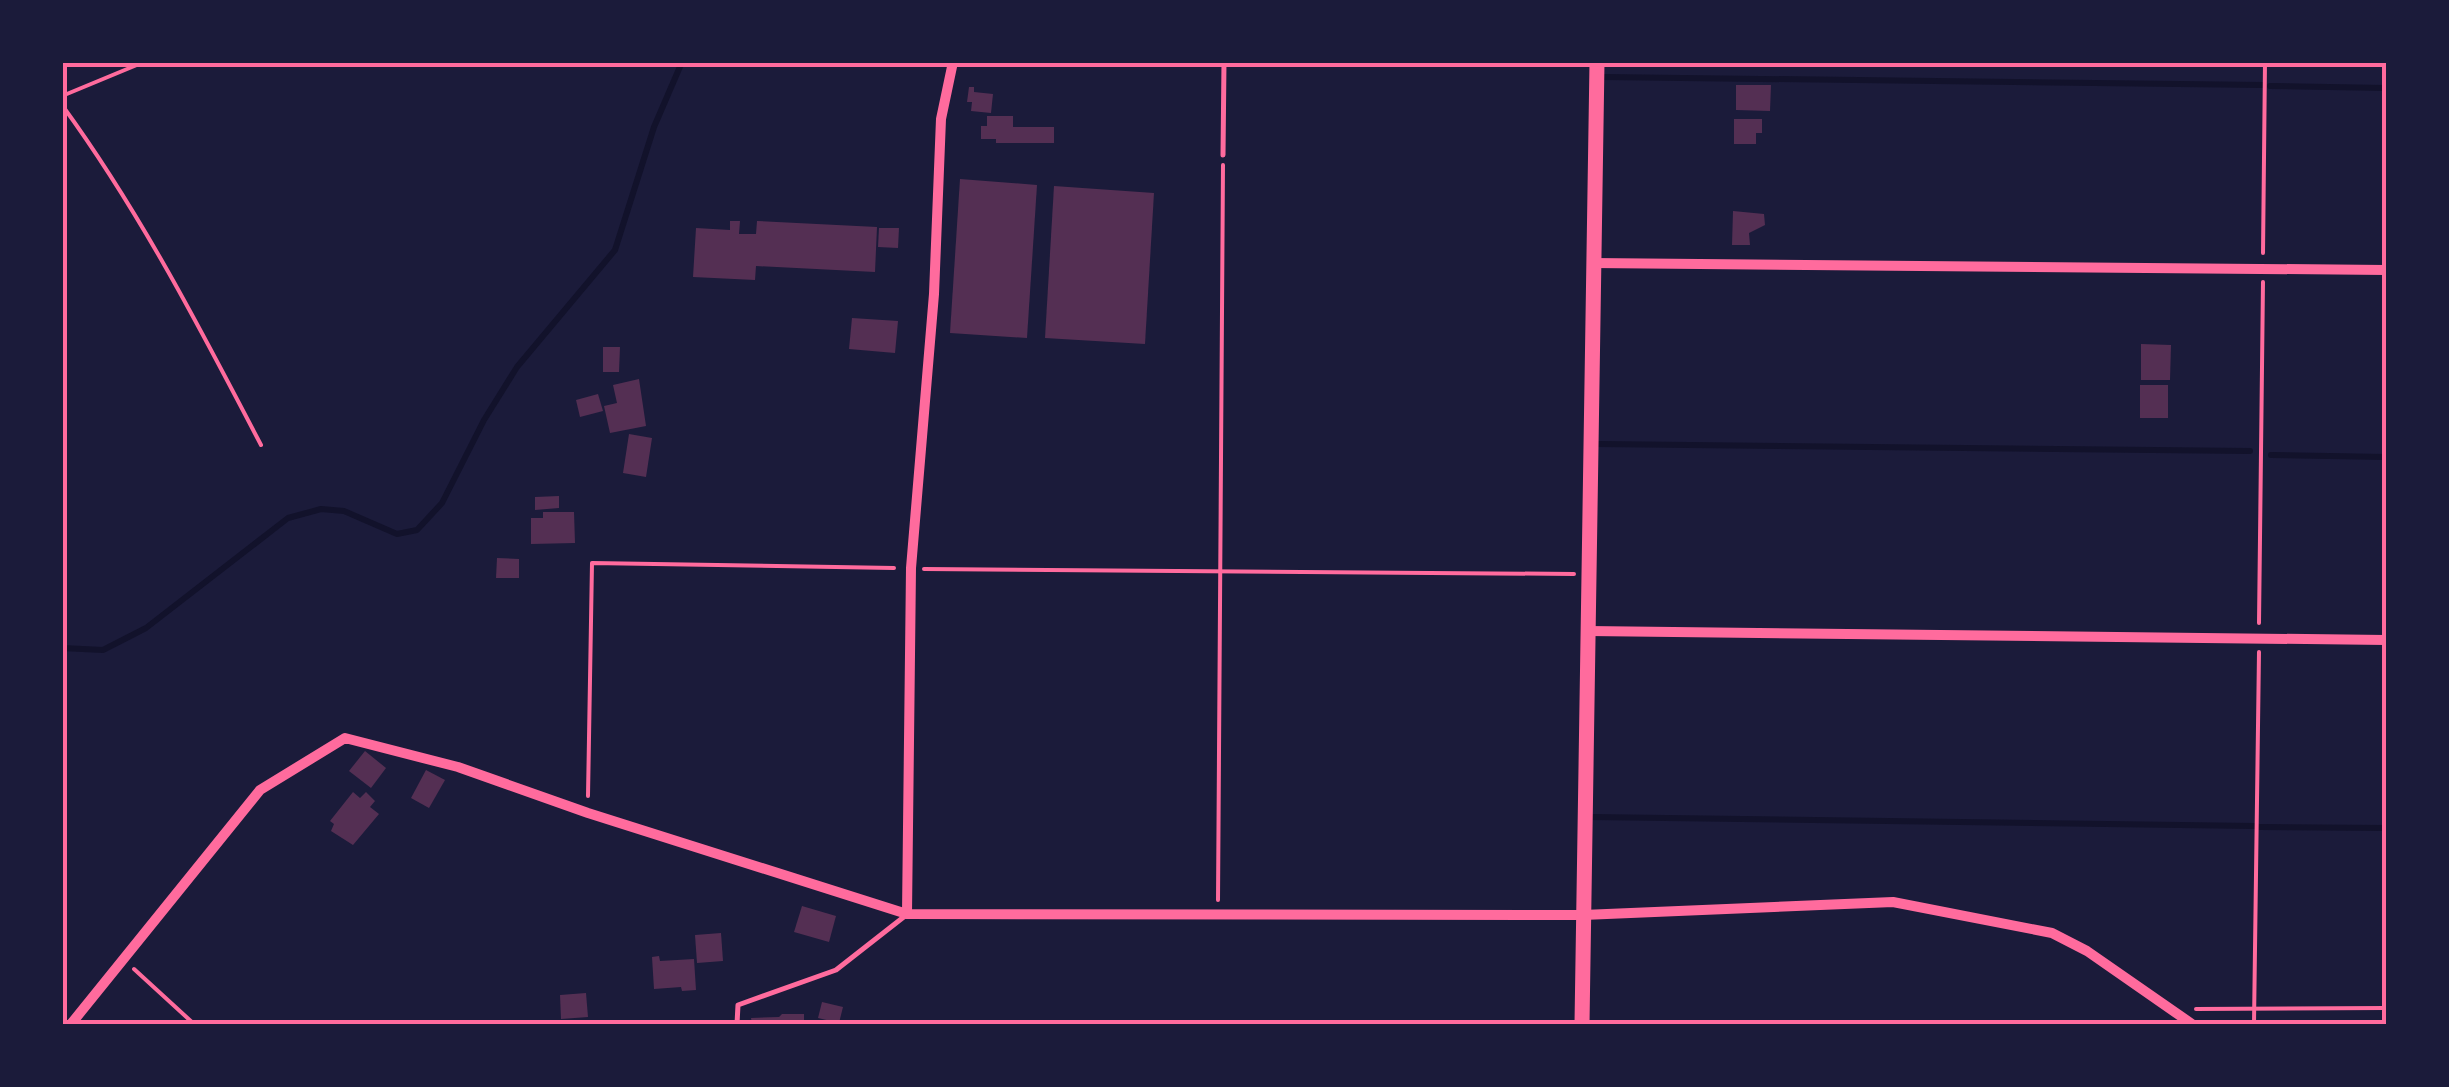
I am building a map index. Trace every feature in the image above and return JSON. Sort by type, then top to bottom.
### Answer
[{"type":"main road","points":[[1582,1024],[1597,62]]},
{"type":"street","points":[[907,914],[911,568],[934,294],[941,119],[953,62]]},
{"type":"street","points":[[1592,262],[2386,270]]},
{"type":"street","points":[[1588,631],[2386,640]]},
{"type":"street","points":[[71,1024],[260,790],[345,738],[458,768],[907,914],[1583,915],[1894,902],[2052,933],[2087,951],[2192,1024]]},
{"type":"lane","points":[[1223,155],[1224,62]]},
{"type":"lane","points":[[738,1024],[738,1006],[836,970],[907,914]]},
{"type":"path","points":[[62,96],[144,62]]},
{"type":"path","points":[[2254,1024],[2265,62]]},
{"type":"path","points":[[62,105],[113,176],[160,254],[261,445]]},
{"type":"path","points":[[1218,913],[1223,155]]},
{"type":"path","points":[[588,813],[592,563],[1589,574]]},
{"type":"path","points":[[124,959],[194,1024]]},
{"type":"path","points":[[2177,1014],[2198,1008],[2255,1006],[2386,1008]]},
{"type":"building","points":[[1736,85],[1771,85],[1770,111],[1736,110]]},
{"type":"building","points":[[969,87],[974,87],[974,92],[993,94],[991,113],[971,111],[972,102],[967,102]]},
{"type":"building","points":[[987,116],[1013,116],[1013,127],[1054,127],[1054,143],[996,143],[996,139],[981,139],[981,126],[987,126]]},
{"type":"building","points":[[1734,119],[1762,119],[1762,133],[1756,133],[1756,144],[1734,144]]},
{"type":"building","points":[[960,179],[1037,185],[1027,338],[950,333]]},
{"type":"building","points":[[1054,186],[1154,193],[1145,344],[1045,338]]},
{"type":"building","points":[[1733,211],[1764,214],[1765,225],[1749,233],[1750,245],[1732,245]]},
{"type":"building","points":[[730,221],[740,221],[739,234],[756,234],[757,221],[877,227],[875,272],[756,266],[755,280],[693,277],[696,228],[730,230]]},
{"type":"building","points":[[879,228],[899,228],[898,248],[878,247]]},
{"type":"building","points":[[852,318],[898,321],[895,353],[849,349]]},
{"type":"building","points":[[2141,344],[2171,345],[2170,380],[2141,380]]},
{"type":"building","points":[[603,347],[620,347],[619,372],[603,372]]},
{"type":"building","points":[[639,379],[646,426],[610,433],[604,406],[617,403],[613,385]]},
{"type":"building","points":[[2140,385],[2168,385],[2168,418],[2140,418]]},
{"type":"building","points":[[598,394],[603,411],[580,417],[576,400]]},
{"type":"building","points":[[629,434],[652,438],[646,477],[623,473]]},
{"type":"building","points":[[559,496],[559,508],[535,510],[535,497]]},
{"type":"building","points":[[543,512],[574,512],[575,543],[531,544],[531,518],[543,518]]},
{"type":"building","points":[[497,558],[519,559],[519,578],[496,578]]},
{"type":"building","points":[[365,751],[386,768],[371,788],[349,771]]},
{"type":"building","points":[[426,770],[445,780],[429,808],[411,798]]},
{"type":"building","points":[[353,792],[360,798],[366,792],[375,801],[370,807],[379,814],[353,845],[331,831],[334,824],[330,821]]},
{"type":"building","points":[[802,906],[836,916],[829,942],[794,932]]},
{"type":"building","points":[[721,933],[723,961],[697,963],[695,935]]},
{"type":"building","points":[[659,956],[660,961],[694,959],[696,990],[654,989],[652,957]]},
{"type":"building","points":[[586,993],[588,1017],[561,1019],[560,995]]},
{"type":"building","points":[[822,1002],[843,1007],[839,1023],[818,1018]]},
{"type":"building","points":[[804,1014],[804,1024],[752,1024],[751,1018]]},
{"type":"waterway","points":[[62,648],[103,650],[146,628],[288,518],[321,509],[344,511],[397,534],[417,530],[442,503],[484,420],[517,367],[615,250],[654,127],[682,62]]},
{"type":"waterway","points":[[1604,77],[2262,85]]},
{"type":"waterway","points":[[2270,86],[2386,88]]},
{"type":"waterway","points":[[1598,444],[2250,451]]},
{"type":"waterway","points":[[2271,455],[2386,457]]},
{"type":"waterway","points":[[1591,817],[2254,826]]},
{"type":"waterway","points":[[2260,827],[2386,828]]}]
